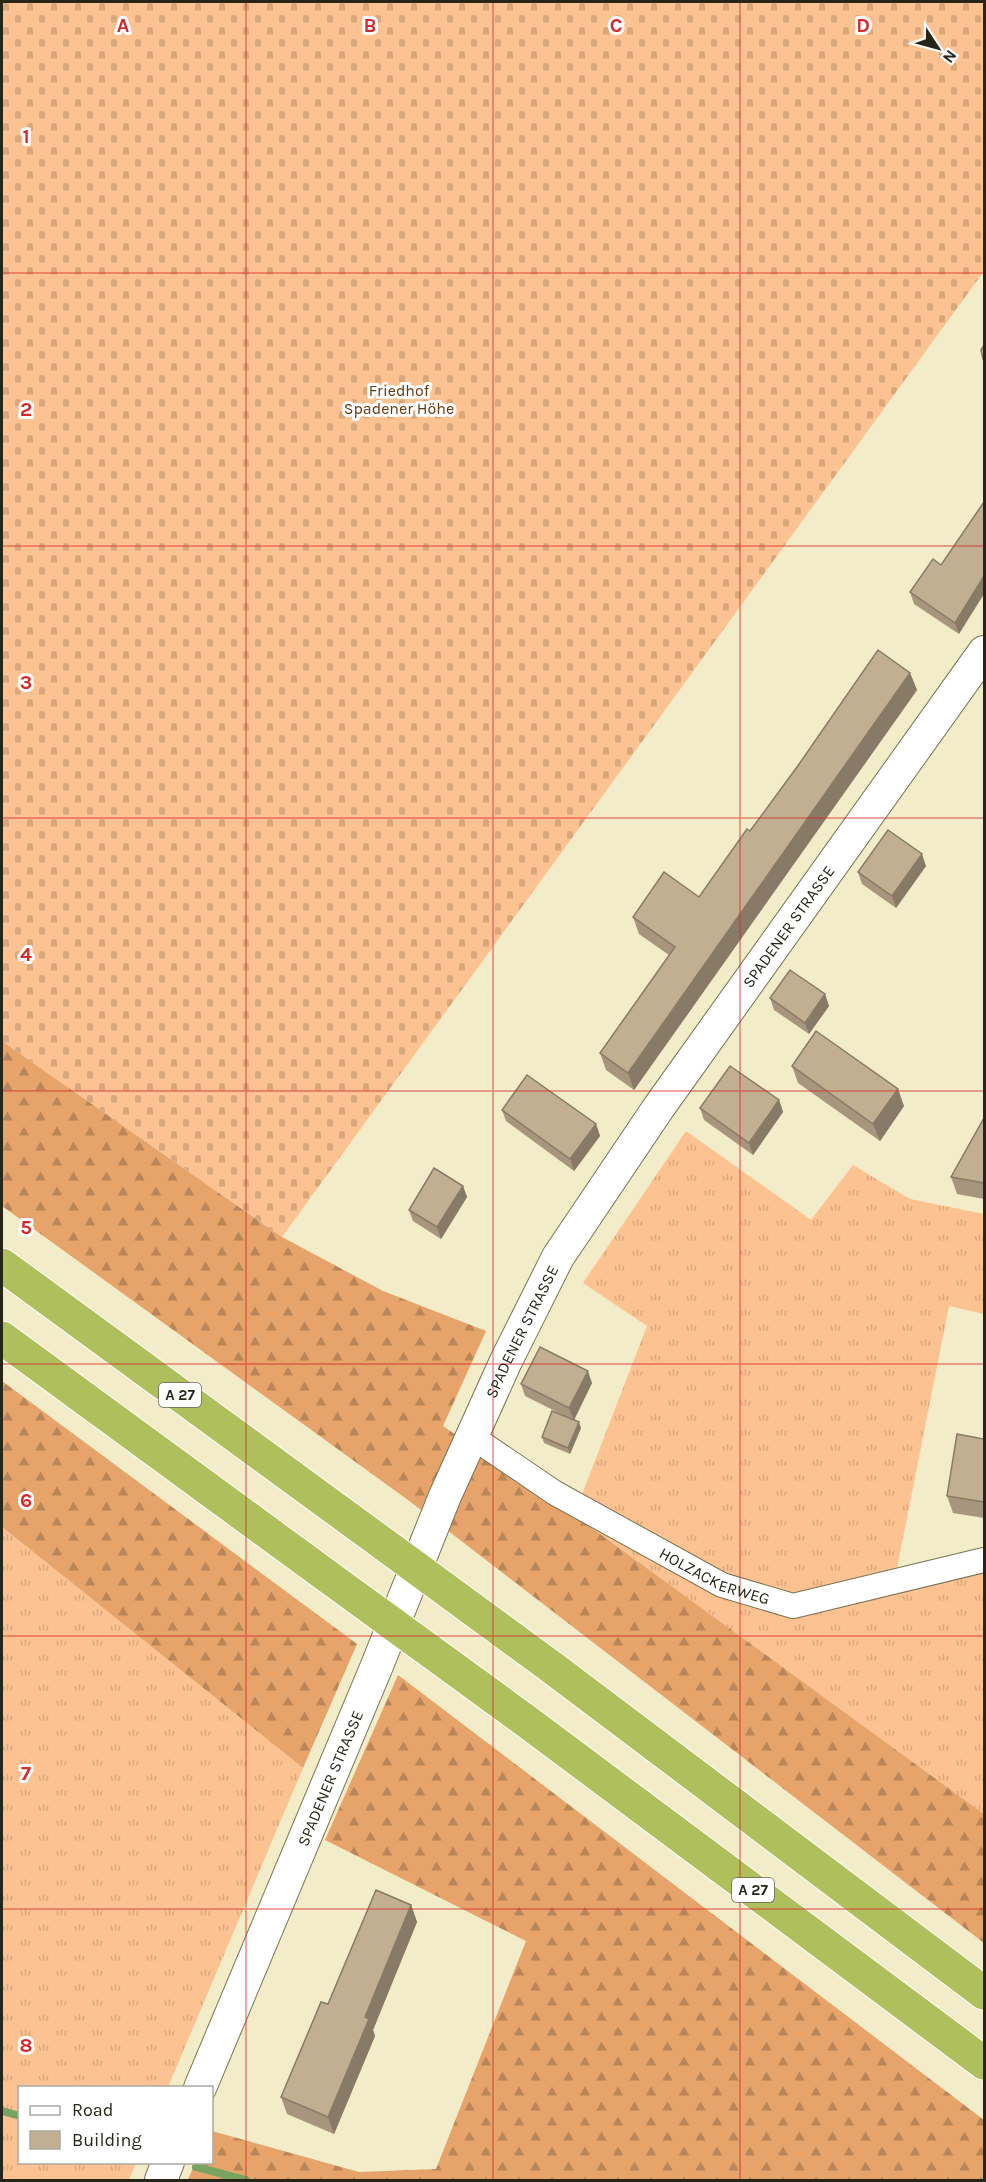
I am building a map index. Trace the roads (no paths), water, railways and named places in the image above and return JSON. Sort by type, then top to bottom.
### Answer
[{"type":"highway","name":"A 27","points":[[2,1265],[550,1666],[984,1993]]},
{"type":"highway","name":"A 27","points":[[2,1338],[522,1718],[984,2063]]},
{"type":"street","name":"SPADENER STRASSE","points":[[201,2086],[471,1436],[558,1257],[659,1107],[984,652]]},
{"type":"street","name":"HOLZACKERWEG","points":[[471,1436],[555,1493],[723,1585],[793,1606],[984,1560]]},
{"type":"waterway","points":[[2,2111],[18,2115]]},
{"type":"waterway","points":[[196,2167],[246,2180]]},
{"type":"park label","name":"Friedhof Spadener Höhe","points":[[399,399]]}]
